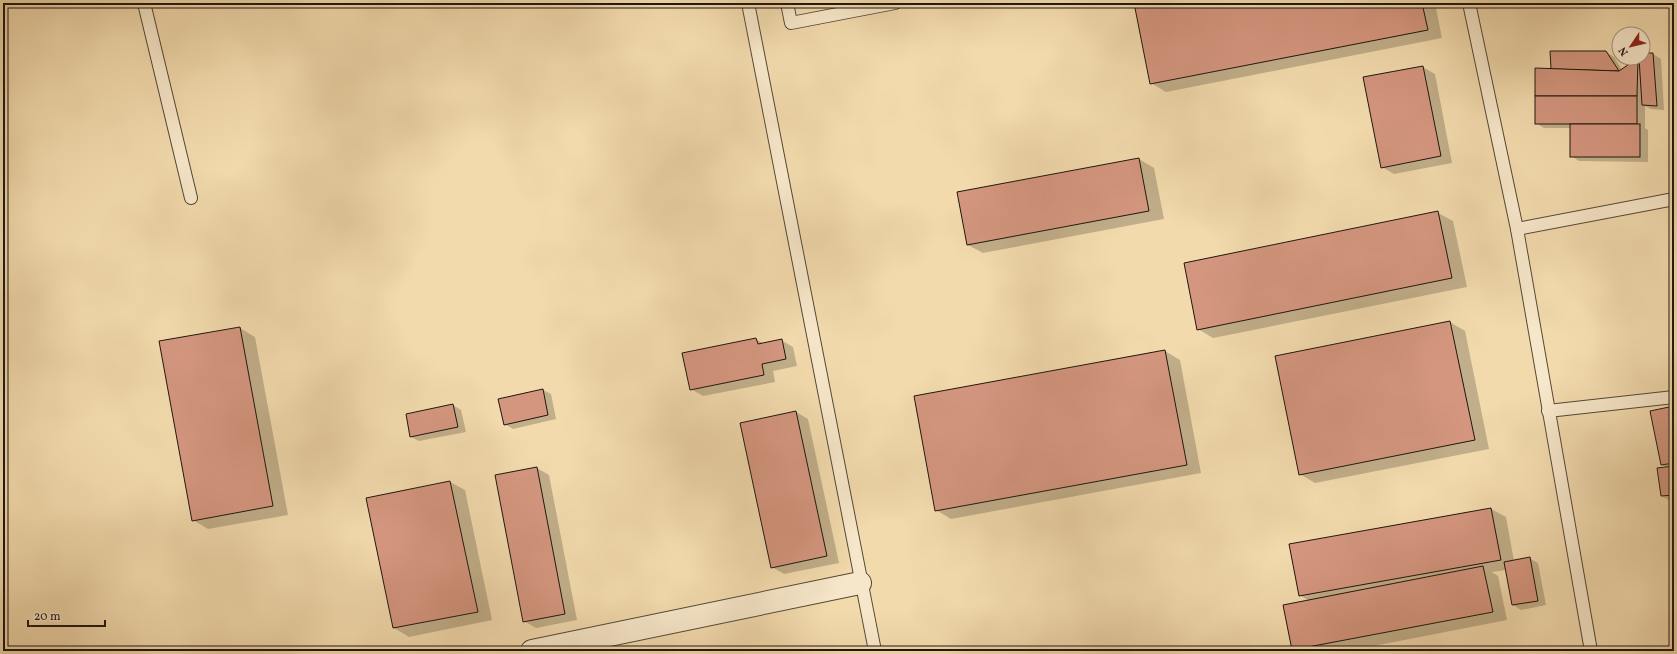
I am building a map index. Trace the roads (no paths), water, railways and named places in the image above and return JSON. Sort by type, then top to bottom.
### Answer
[{"type":"street","points":[[532,651],[860,583]]},
{"type":"lane","points":[[144,3],[191,198]]},
{"type":"lane","points":[[748,3],[860,583],[875,651]]},
{"type":"lane","points":[[787,3],[791,23],[895,3]]},
{"type":"lane","points":[[1470,3],[1517,229],[1591,651]]},
{"type":"lane","points":[[1517,229],[1674,199]]},
{"type":"lane","points":[[1548,411],[1674,397]]}]
